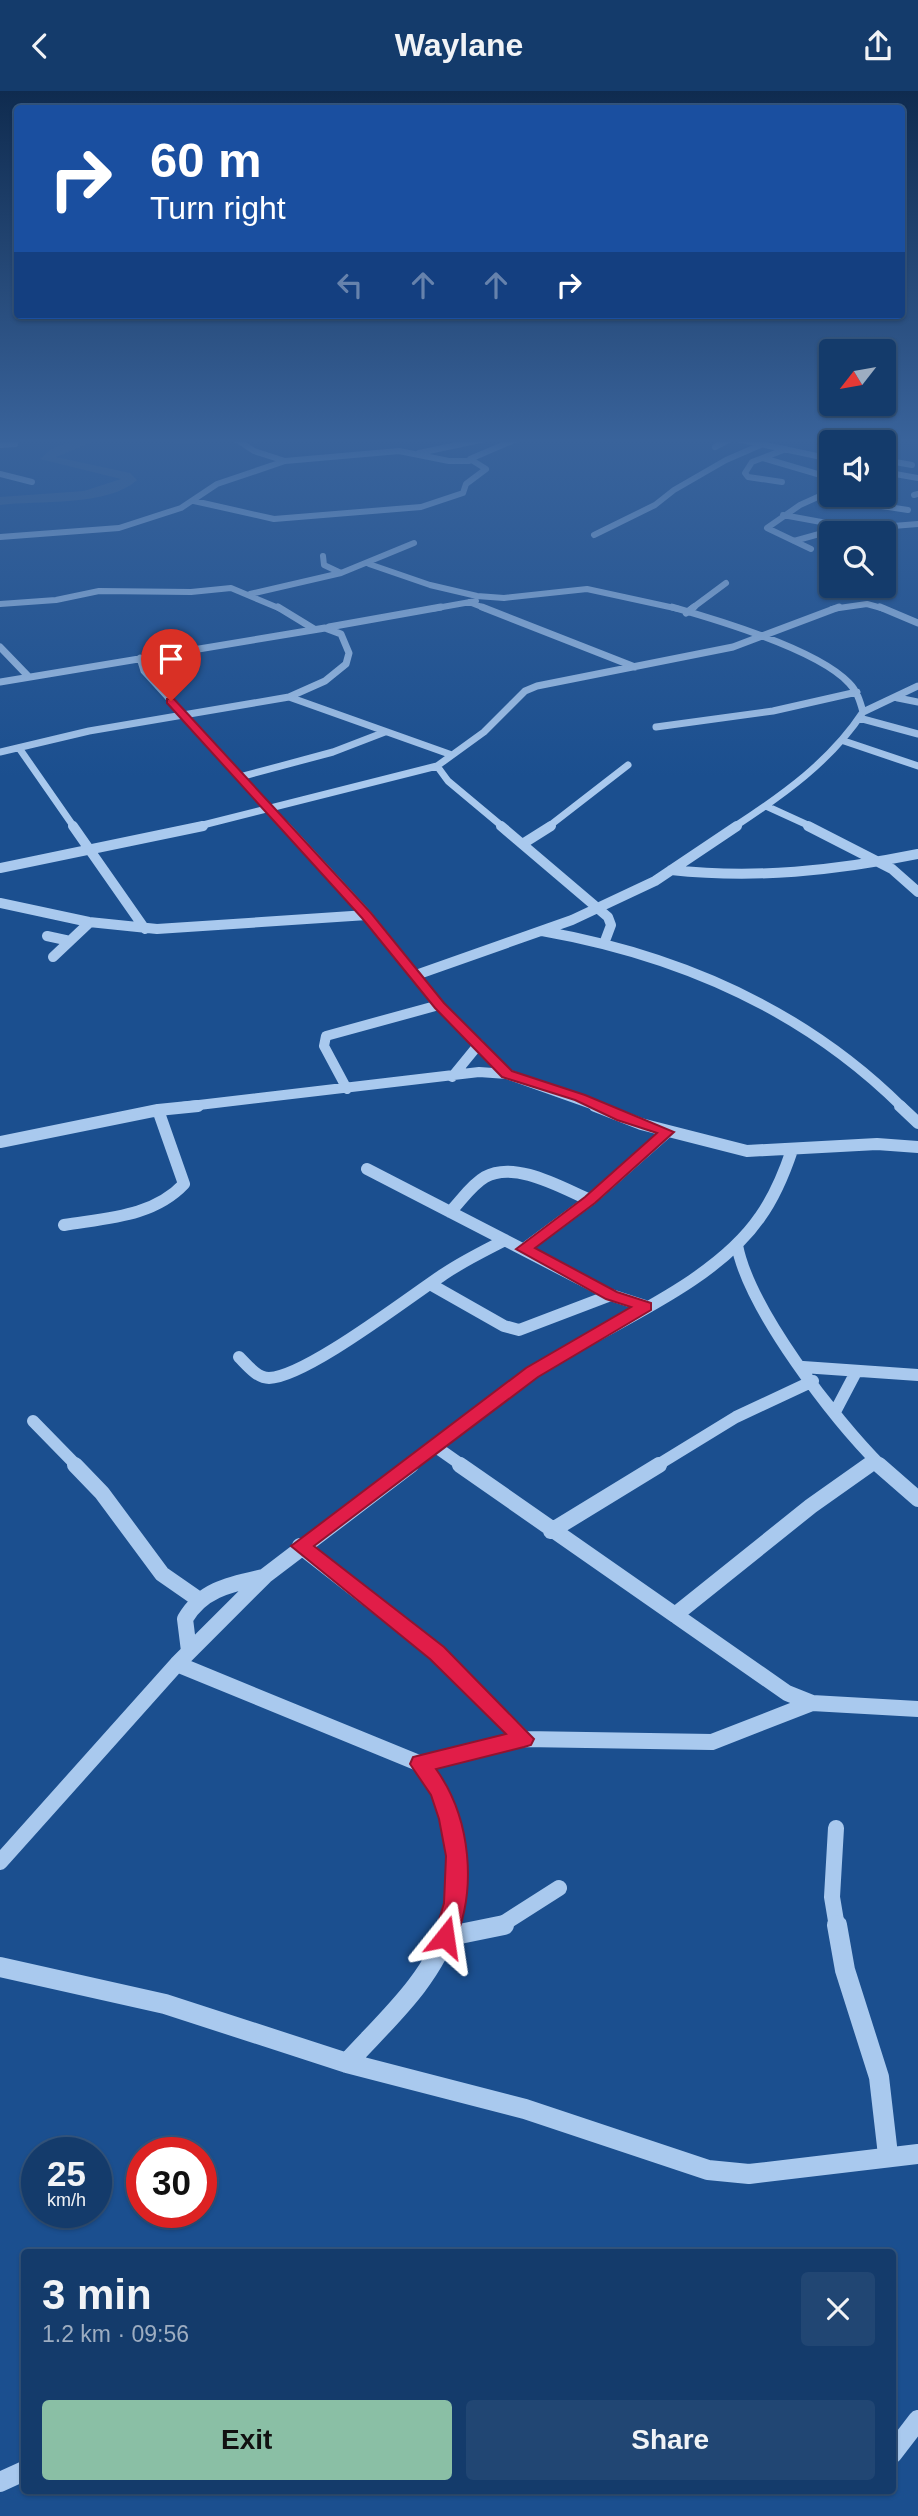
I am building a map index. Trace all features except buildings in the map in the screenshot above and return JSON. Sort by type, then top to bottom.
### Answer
[{"type":"street","points":[[250,594],[341,573],[397,551]]},
{"type":"street","points":[[323,556],[324,565],[341,573]]},
{"type":"street","points":[[369,564],[473,596],[492,598]]},
{"type":"street","points":[[687,613],[726,583]]},
{"type":"street","points":[[0,604],[56,600],[108,590],[191,592],[231,588],[250,594],[314,629]]},
{"type":"street","points":[[0,682],[492,598],[590,589],[687,613],[762,639],[825,666],[857,692],[861,715]]},
{"type":"street","points":[[469,602],[636,667]]},
{"type":"street","points":[[0,868],[269,809],[437,766],[503,717],[529,688],[762,639],[784,628],[859,604],[888,610],[918,623]]},
{"type":"street","points":[[0,752],[89,731],[289,697],[325,681],[346,664],[349,653],[341,634],[325,628]]},
{"type":"street","points":[[0,647],[29,676]]},
{"type":"street","points":[[140,658],[144,671],[367,915],[439,1006],[507,1074]]},
{"type":"street","points":[[416,975],[599,909],[671,870],[766,806],[844,741],[861,715],[918,686]]},
{"type":"street","points":[[656,727],[773,711],[857,692]]},
{"type":"street","points":[[289,697],[452,755]]},
{"type":"street","points":[[898,698],[918,702]]},
{"type":"street","points":[[861,715],[918,734]]},
{"type":"street","points":[[240,777],[332,752],[385,732]]},
{"type":"street","points":[[844,741],[918,766]]},
{"type":"street","points":[[19,748],[145,929]]},
{"type":"street","points":[[524,843],[570,813],[628,765]]},
{"type":"street","points":[[437,766],[448,781],[599,909],[611,925],[605,941]]},
{"type":"street","points":[[766,806],[878,860],[913,883],[918,892]]},
{"type":"street","points":[[671,870],[765,877],[813,873],[918,854]]},
{"type":"street","points":[[0,904],[89,923],[145,929],[219,927],[316,917],[367,915]]},
{"type":"street","points":[[53,957],[89,923]]},
{"type":"street","points":[[540,931],[605,941],[722,984],[761,1004],[858,1066],[918,1123]]},
{"type":"street","points":[[47,936],[70,941]]},
{"type":"street","points":[[347,1089],[324,1046],[326,1036],[439,1006]]},
{"type":"street","points":[[452,1077],[479,1044]]},
{"type":"street","points":[[0,1142],[158,1110],[479,1072],[507,1074],[580,1097],[622,1117],[667,1132],[747,1151],[877,1143],[918,1146]]},
{"type":"street","points":[[64,1225],[136,1211],[176,1195],[184,1184],[158,1110]]},
{"type":"street","points":[[524,1249],[590,1200],[667,1132]]},
{"type":"street","points":[[0,1862],[189,1651],[265,1576],[300,1546],[532,1373],[707,1271],[737,1245],[760,1218],[781,1182],[792,1150]]},
{"type":"street","points":[[367,1169],[611,1295],[645,1306]]},
{"type":"street","points":[[450,1212],[486,1176],[503,1171],[590,1200]]},
{"type":"street","points":[[239,1357],[261,1377],[272,1378],[324,1352],[505,1240]]},
{"type":"street","points":[[737,1245],[746,1277],[803,1367],[874,1461],[907,1493],[918,1499]]},
{"type":"street","points":[[430,1285],[504,1326],[519,1329],[611,1295]]},
{"type":"street","points":[[803,1367],[918,1375]]},
{"type":"street","points":[[836,1410],[856,1371]]},
{"type":"street","points":[[551,1531],[736,1417],[813,1381]]},
{"type":"street","points":[[33,1421],[102,1493],[162,1574],[198,1599]]},
{"type":"street","points":[[436,1447],[755,1674],[787,1693],[812,1703],[918,1709]]},
{"type":"street","points":[[675,1615],[811,1506],[874,1461]]},
{"type":"street","points":[[300,1546],[437,1653],[524,1739]]},
{"type":"street","points":[[189,1651],[185,1619],[198,1599],[235,1584],[265,1576]]},
{"type":"street","points":[[177,1664],[421,1764],[440,1791],[450,1819],[457,1856],[455,1903],[445,1937],[417,1980],[347,2063]]},
{"type":"street","points":[[421,1764],[524,1739],[712,1742],[812,1703]]},
{"type":"street","points":[[836,1828],[832,1897],[845,1970],[879,2077],[888,2155]]},
{"type":"street","points":[[445,1937],[502,1926],[559,1888]]},
{"type":"street","points":[[0,1967],[165,2004],[347,2063],[525,2109],[708,2170],[749,2174],[888,2155],[918,2154]]},
{"type":"street","points":[[896,2449],[918,2420]]},
{"type":"street","points":[[0,2482],[21,2472]]},
{"type":"route","points":[[171,701],[367,915],[439,1006],[491,1055],[507,1074],[580,1097],[622,1117],[667,1132],[590,1200],[524,1249],[611,1295],[645,1306],[532,1373],[493,1400],[436,1447],[300,1546],[350,1588],[437,1653],[524,1739],[421,1764],[440,1791],[450,1819],[457,1856],[455,1903],[445,1937]]}]
